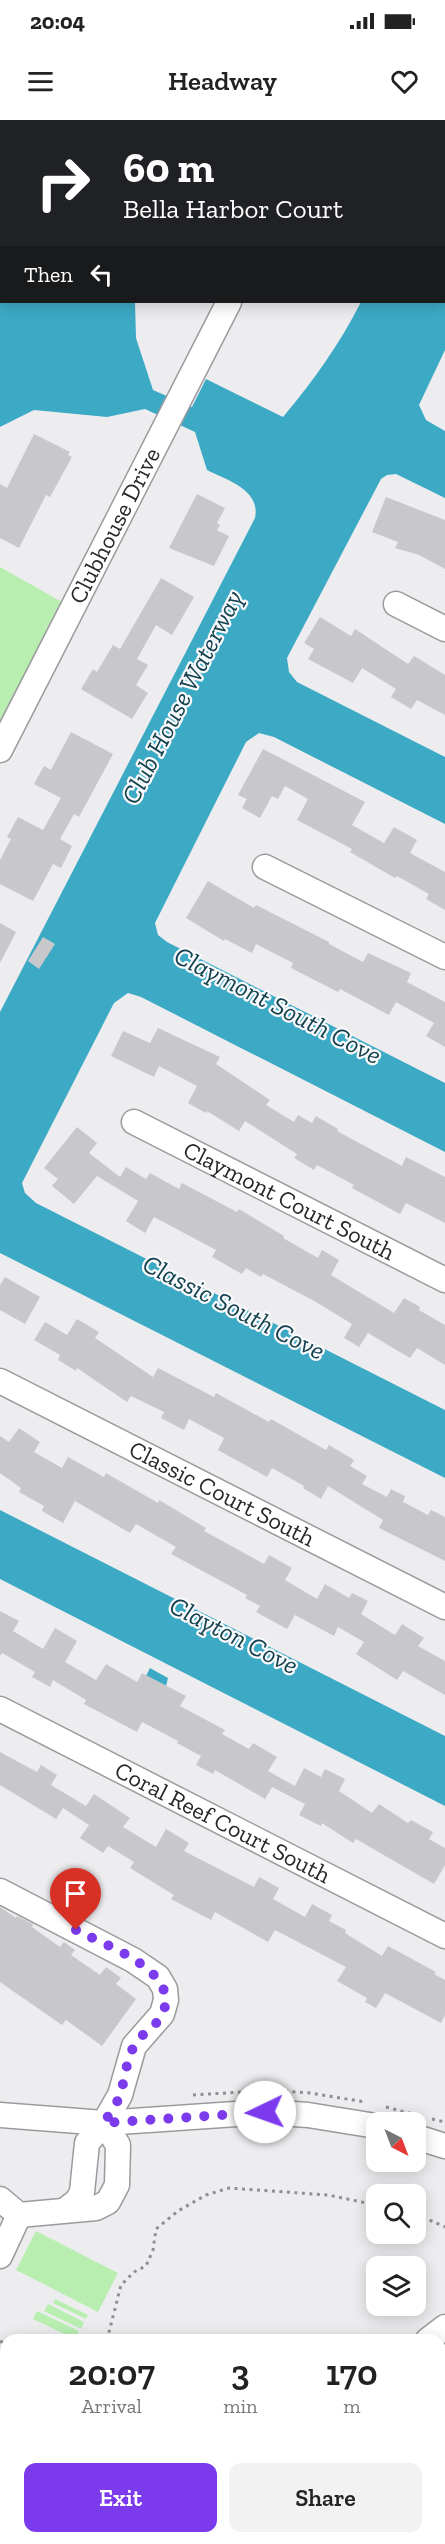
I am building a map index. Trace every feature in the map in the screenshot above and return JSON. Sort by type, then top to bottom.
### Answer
[{"type":"street","name":"Clubhouse Drive","points":[[0,750],[228,303]]},
{"type":"street","points":[[396,604],[445,628]]},
{"type":"street","points":[[265,867],[445,957]]},
{"type":"street","name":"Claymont Court South","points":[[134,1122],[445,1280]]},
{"type":"street","name":"Classic Court South","points":[[0,1381],[445,1607]]},
{"type":"street","name":"Coral Reef Court South","points":[[0,1709],[445,1936]]},
{"type":"street","points":[[0,1892],[133,1960],[158,1977],[165,1989],[166,2000],[162,2013],[134,2046],[120,2095],[104,2123],[87,2143],[82,2192],[77,2201],[65,2210]]},
{"type":"street","points":[[0,2115],[104,2123],[265,2112],[308,2115],[366,2124]]},
{"type":"street","points":[[0,2199],[20,2215],[96,2208],[108,2202],[117,2185],[118,2145],[104,2123]]},
{"type":"street","points":[[426,2140],[445,2146]]},
{"type":"street","points":[[0,2256],[20,2215]]},
{"type":"path","points":[[109,2334],[121,2285],[134,2272],[146,2266],[153,2250],[156,2229],[178,2211],[206,2195],[229,2188],[328,2195],[366,2203]]},
{"type":"path","points":[[426,2218],[445,2227]]},
{"type":"green space","points":[[0,567],[62,602],[0,725]]},
{"type":"green space","points":[[36,2231],[118,2273],[98,2312],[16,2270]]},
{"type":"green space","points":[[55,2299],[88,2315],[86,2319],[53,2303]]},
{"type":"green space","points":[[48,2304],[84,2322],[81,2329],[44,2311]]},
{"type":"green space","points":[[37,2311],[79,2331],[78,2334],[64,2334],[33,2319]]},
{"type":"water","points":[[0,303],[135,303],[136,338],[153,390],[192,407],[206,379],[283,417],[344,333],[360,303],[445,303],[445,350],[419,405],[426,420],[445,431],[445,498],[396,474],[387,475],[381,479],[287,658],[289,672],[297,682],[445,757],[445,824],[274,737],[259,733],[246,742],[155,923],[158,935],[167,942],[445,1083],[445,1152],[141,997],[128,993],[114,1003],[22,1183],[25,1193],[36,1203],[445,1410],[445,1478],[0,1253],[0,1012],[255,518],[255,508],[253,500],[241,487],[207,470],[195,432],[145,409],[107,417],[34,410],[0,427]]},
{"type":"water","name":"Clayton Cove","points":[[0,1510],[445,1736],[445,1806],[0,1579]]},
{"type":"water","points":[[150,1668],[168,1678],[166,1686],[146,1676]]},
{"type":"building","points":[[34,434],[70,452],[68,455],[72,457],[50,497],[46,495],[19,548],[0,538],[0,484],[7,488]]},
{"type":"building","points":[[197,494],[225,508],[217,523],[220,525],[217,530],[229,536],[214,566],[169,548]]},
{"type":"building","points":[[386,497],[445,520],[445,569],[419,555],[395,548],[398,542],[372,532]]},
{"type":"building","points":[[161,578],[194,597],[172,635],[156,625],[137,659],[148,665],[136,685],[148,693],[132,719],[81,689],[93,669],[97,672],[113,645],[120,649]]},
{"type":"building","points":[[320,617],[351,636],[355,629],[408,664],[414,656],[445,675],[445,715],[417,700],[411,709],[391,697],[396,689],[362,668],[353,683],[308,659],[314,649],[304,643]]},
{"type":"building","points":[[71,732],[113,754],[79,817],[74,814],[60,839],[72,846],[61,868],[53,864],[33,901],[0,884],[0,860],[11,839],[7,837],[18,817],[43,830],[61,798],[34,784],[44,766],[51,770]]},
{"type":"building","points":[[263,749],[365,802],[352,825],[384,843],[394,827],[417,840],[410,853],[445,872],[445,910],[426,899],[429,894],[397,876],[395,878],[350,852],[352,849],[297,820],[308,799],[285,786],[278,799],[272,796],[260,818],[242,808],[247,799],[238,795]]},
{"type":"building","points":[[208,881],[254,908],[256,905],[363,962],[368,953],[411,973],[407,982],[445,1002],[445,1047],[426,1036],[434,1023],[396,1002],[389,1015],[340,989],[338,992],[291,968],[293,963],[256,944],[252,953],[225,939],[224,941],[186,918]]},
{"type":"building","points":[[0,923],[16,932],[0,963]]},
{"type":"building","points":[[43,937],[55,944],[39,969],[28,961]]},
{"type":"building","points":[[158,1028],[220,1057],[216,1064],[270,1100],[266,1105],[294,1122],[298,1115],[312,1123],[316,1116],[338,1129],[337,1131],[402,1166],[406,1157],[445,1177],[445,1223],[406,1203],[400,1214],[352,1188],[354,1185],[317,1165],[314,1170],[294,1158],[297,1154],[245,1121],[239,1131],[207,1111],[206,1113],[188,1103],[197,1086],[159,1066],[154,1077],[111,1056],[123,1031],[150,1043]]},
{"type":"building","points":[[77,1127],[97,1143],[89,1153],[120,1177],[126,1167],[146,1179],[150,1173],[179,1189],[182,1183],[237,1212],[239,1209],[318,1258],[322,1250],[339,1260],[331,1275],[394,1313],[404,1298],[420,1307],[419,1310],[445,1325],[445,1365],[417,1348],[410,1358],[368,1333],[359,1347],[344,1338],[352,1324],[263,1274],[261,1277],[246,1268],[242,1274],[212,1257],[216,1250],[154,1217],[145,1233],[126,1221],[138,1201],[97,1176],[74,1204],[52,1186],[58,1179],[44,1168]]},
{"type":"building","points":[[5,1277],[40,1297],[25,1324],[0,1310],[0,1285]]},
{"type":"building","points":[[77,1319],[99,1332],[95,1338],[153,1377],[158,1368],[214,1397],[216,1393],[269,1422],[271,1419],[326,1450],[329,1445],[354,1460],[350,1466],[367,1476],[362,1484],[387,1497],[391,1489],[405,1496],[403,1502],[428,1515],[431,1510],[445,1517],[445,1561],[379,1528],[383,1520],[328,1486],[321,1499],[303,1488],[304,1486],[272,1468],[267,1477],[218,1450],[224,1438],[189,1419],[184,1430],[161,1418],[164,1412],[131,1396],[127,1402],[77,1368],[76,1371],[58,1360],[60,1355],[34,1340],[45,1322],[67,1335]]},
{"type":"building","points":[[19,1428],[40,1442],[34,1452],[62,1468],[68,1457],[104,1477],[106,1473],[158,1503],[159,1500],[206,1528],[204,1531],[264,1564],[269,1555],[292,1568],[285,1580],[317,1599],[325,1584],[349,1598],[352,1593],[368,1601],[361,1614],[395,1635],[402,1624],[424,1638],[418,1646],[445,1661],[445,1695],[403,1671],[397,1680],[356,1654],[364,1642],[338,1627],[334,1636],[295,1615],[287,1629],[256,1612],[260,1606],[245,1598],[247,1595],[171,1554],[176,1547],[136,1524],[130,1533],[75,1501],[63,1523],[42,1511],[44,1506],[19,1492],[21,1488],[0,1473],[0,1436],[9,1442]]},
{"type":"building","points":[[0,1611],[19,1621],[13,1631],[43,1649],[55,1628],[77,1641],[65,1662],[96,1680],[106,1664],[137,1682],[142,1673],[186,1696],[180,1706],[225,1730],[222,1734],[249,1749],[253,1743],[277,1757],[268,1771],[295,1786],[304,1768],[321,1777],[325,1769],[345,1779],[339,1791],[372,1813],[379,1804],[408,1823],[411,1820],[433,1832],[429,1839],[445,1848],[445,1865],[434,1884],[356,1839],[353,1843],[322,1823],[321,1826],[299,1815],[305,1804],[272,1787],[265,1799],[215,1770],[213,1774],[196,1765],[201,1756],[142,1722],[137,1732],[84,1704],[86,1700],[53,1680],[50,1687],[32,1677],[35,1672],[2,1653],[0,1656]]},
{"type":"building","points":[[0,1752],[37,1772],[41,1765],[57,1775],[51,1785],[86,1806],[94,1794],[130,1818],[123,1827],[156,1847],[166,1829],[189,1843],[184,1851],[254,1887],[259,1877],[279,1888],[273,1899],[305,1917],[312,1904],[332,1915],[329,1921],[346,1930],[345,1933],[382,1956],[388,1946],[436,1972],[434,1974],[445,1980],[445,2015],[441,2023],[385,1993],[376,2008],[365,2002],[367,1998],[337,1981],[346,1967],[275,1930],[268,1942],[215,1912],[211,1920],[171,1899],[174,1895],[130,1868],[134,1862],[108,1846],[103,1853],[80,1838],[89,1825],[63,1808],[56,1819],[0,1785]]},
{"type":"building","points":[[0,1907],[16,1918],[17,1916],[33,1924],[32,1927],[60,1947],[64,1942],[75,1950],[71,1955],[100,1975],[106,1967],[121,1978],[116,1984],[136,1999],[102,2046],[66,2020],[62,2025],[0,1982]]},
{"type":"route","points":[[76,1930],[151,1971],[158,1977],[166,1995],[165,2006],[159,2020],[134,2046],[124,2074],[120,2095],[104,2123],[265,2112]]},
{"type":"water label","name":"Club House Waterway","points":[[182,697]]},
{"type":"water label","name":"Claymont South Cove","points":[[278,1005]]},
{"type":"water label","name":"Classic South Cove","points":[[234,1307]]}]
